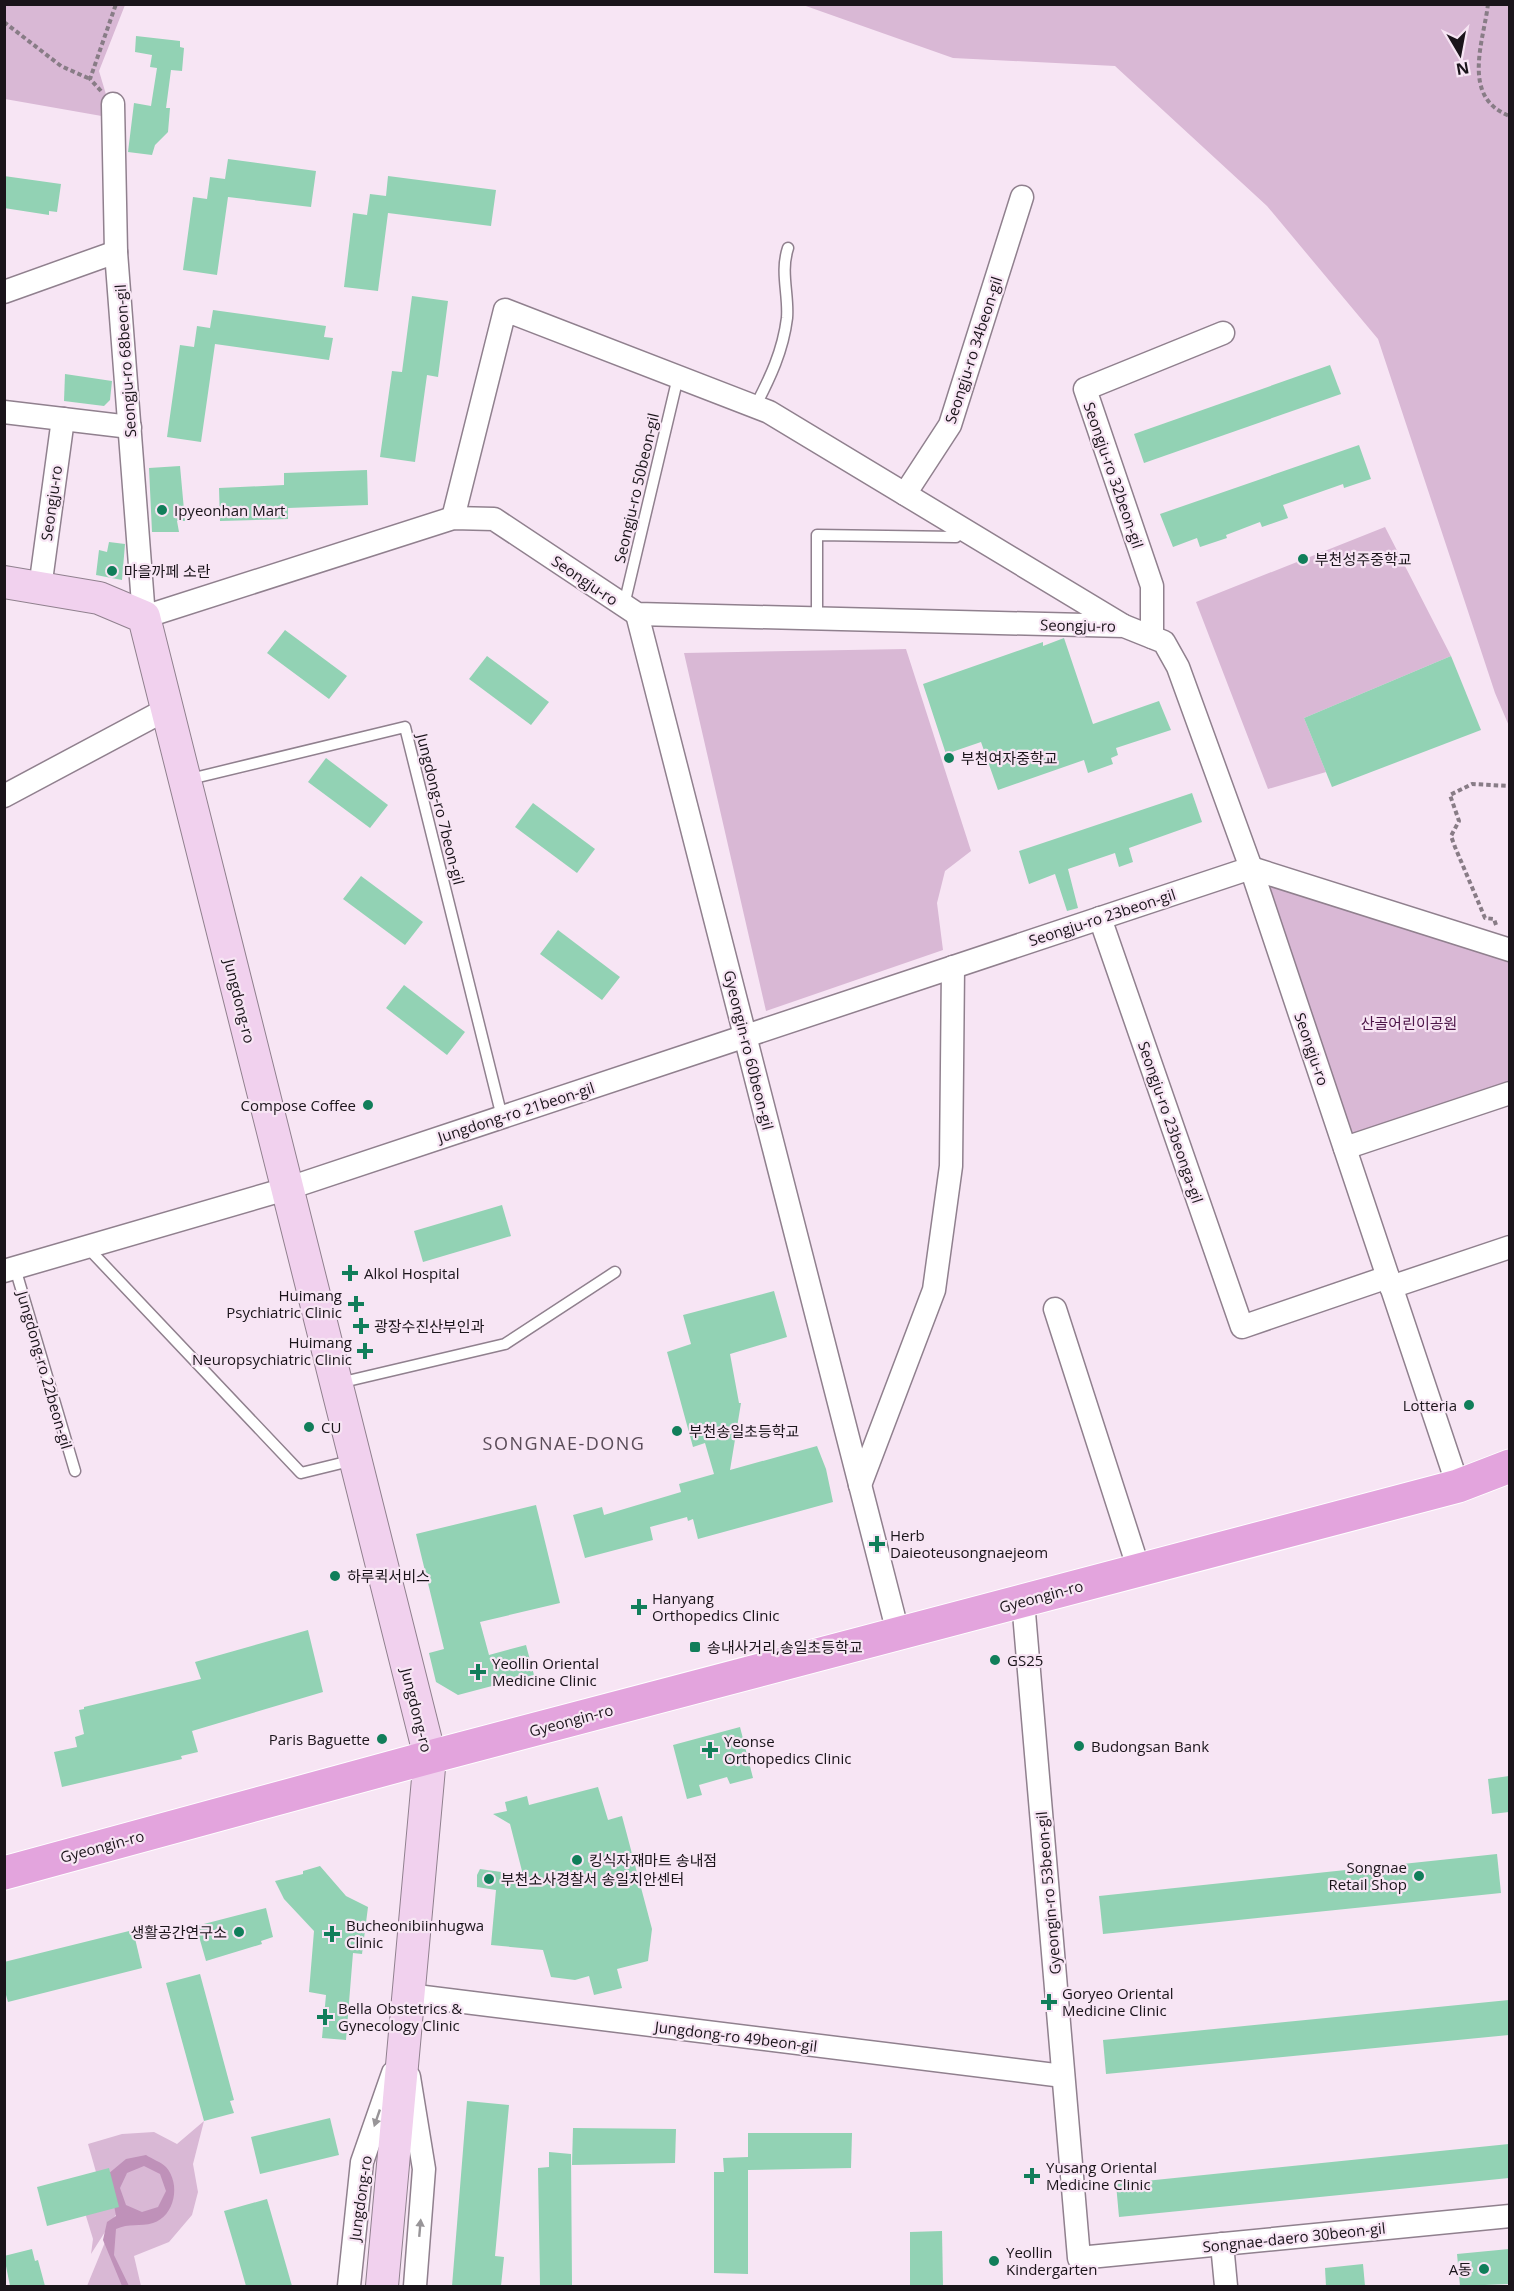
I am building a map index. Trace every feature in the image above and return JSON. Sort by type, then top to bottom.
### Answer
[{"type":"main road","name":"Gyeongin-ro","points":[[4,1873],[429,1757],[1458,1486],[1509,1466]]},
{"type":"street","name":"Seongju-ro 68beon-gil","points":[[113,104],[116,252],[144,617]]},
{"type":"street","name":"Seongju-ro 34beon-gil","points":[[905,494],[950,425],[1022,197]]},
{"type":"street","points":[[4,292],[116,252]]},
{"type":"street","points":[[453,518],[505,310],[769,412],[1124,626]]},
{"type":"street","name":"Seongju-ro 32beon-gil","points":[[1152,637],[1152,586],[1085,389],[1223,333]]},
{"type":"street","points":[[4,412],[130,426]]},
{"type":"street","name":"Seongju-ro","points":[[40,588],[63,419]]},
{"type":"street","name":"Seongju-ro","points":[[144,617],[453,518],[494,519],[631,610],[817,618],[1124,626],[1164,642],[1178,667],[1251,868],[1458,1486]]},
{"type":"street","points":[[4,582],[99,598],[144,617]]},
{"type":"street","name":"Gyeongin-ro 60beon-gil","points":[[631,610],[745,1036],[898,1633]]},
{"type":"street","name":"Jungdong-ro","points":[[144,617],[429,1757],[382,2286]]},
{"type":"street","points":[[4,796],[167,709]]},
{"type":"street","points":[[1251,868],[1509,950]]},
{"type":"street","name":"Seongju-ro 23beon-gil","points":[[745,1036],[1251,868]]},
{"type":"street","name":"Seongju-ro 23beonga-gil","points":[[1100,918],[1242,1327],[1390,1282]]},
{"type":"street","points":[[860,1485],[934,1290],[951,1166],[953,967]]},
{"type":"street","name":"Jungdong-ro 21beon-gil","points":[[286,1189],[745,1036]]},
{"type":"street","points":[[1345,1148],[1509,1093]]},
{"type":"street","name":"Jungdong-ro 22beon-gil","points":[[10,1269],[286,1189]]},
{"type":"street","points":[[1390,1282],[1509,1247]]},
{"type":"street","points":[[1055,1309],[1139,1570]]},
{"type":"street","name":"Gyeongin-ro 53beon-gil","points":[[1023,1600],[1079,2258]]},
{"type":"street","name":"Jungdong-ro 49beon-gil","points":[[408,1995],[1063,2076]]},
{"type":"street","name":"Jungdong-ro","points":[[349,2286],[362,2162],[404,2043]]},
{"type":"street","name":"Jungdong-ro","points":[[404,2043],[424,2169],[415,2286]]},
{"type":"street","name":"Songnae-daero 30beon-gil","points":[[1079,2258],[1509,2216]]},
{"type":"street","points":[[1222,2244],[1226,2286]]},
{"type":"lane","points":[[755,407],[777,365],[787,317],[785,259],[788,248]]},
{"type":"lane","name":"Seongju-ro 50beon-gil","points":[[631,610],[678,377]]},
{"type":"lane","points":[[817,618],[817,535],[956,537],[964,530]]},
{"type":"lane","name":"Jungdong-ro 7beon-gil","points":[[185,781],[405,727],[502,1117]]},
{"type":"lane","points":[[87,1247],[301,1473],[354,1460]]},
{"type":"lane","name":"Jungdong-ro 22beon-gil","points":[[10,1269],[75,1471]]},
{"type":"lane","points":[[335,1384],[505,1344],[615,1272]]},
{"type":"path","points":[[90,79],[116,4]]},
{"type":"path","points":[[1488,4],[1478,52],[1478,75],[1485,94],[1499,112],[1509,116]]},
{"type":"path","points":[[4,22],[61,66],[90,79],[113,104]]},
{"type":"path","points":[[1502,927],[1496,925],[1494,919],[1485,918],[1455,847],[1451,836],[1460,821],[1450,795],[1472,784],[1509,786]]},
{"type":"green space","points":[[4,5],[125,5],[99,71],[113,118],[5,99]]},
{"type":"green space","points":[[803,5],[1509,5],[1509,726],[1495,693],[1378,339],[1267,206],[1115,66],[953,58]]},
{"type":"green space","points":[[1385,527],[1451,656],[1304,718],[1326,772],[1268,789],[1196,602]]},
{"type":"green space","points":[[906,649],[971,851],[945,871],[937,903],[943,950],[766,1011],[684,653]]},
{"type":"green space","name":"산골어린이공원","points":[[1260,876],[1509,956],[1509,1088],[1347,1142]]},
{"type":"green space","points":[[204,2121],[193,2164],[198,2192],[192,2215],[169,2242],[134,2256],[141,2286],[87,2286],[117,2213],[91,2254],[93,2239],[86,2216],[96,2172],[88,2144],[122,2134],[154,2132],[177,2144]]},
{"type":"shaded area","points":[[146,2155],[162,2164],[171,2174],[174,2190],[171,2207],[160,2219],[153,2223],[116,2229],[114,2255],[129,2286],[122,2286],[103,2240],[107,2222],[116,2216],[108,2174],[126,2159]],"holes":[[[144,2166],[160,2174],[166,2191],[158,2207],[142,2212],[126,2205],[120,2188],[127,2173]]]},
{"type":"building","points":[[136,36],[180,41],[180,47],[184,48],[182,71],[171,70],[166,108],[170,108],[168,132],[155,145],[152,155],[128,152],[134,103],[151,106],[157,68],[150,67],[152,55],[135,52]]},
{"type":"building","points":[[228,159],[316,171],[311,207],[228,197],[217,275],[183,270],[193,197],[207,199],[210,177],[225,179]]},
{"type":"building","points":[[4,176],[61,184],[57,212],[49,211],[49,215],[4,208]]},
{"type":"building","points":[[388,176],[496,190],[491,226],[388,213],[378,291],[344,287],[353,213],[367,215],[370,194],[386,196]]},
{"type":"building","points":[[412,296],[448,301],[438,377],[427,375],[415,462],[380,457],[392,371],[402,372]]},
{"type":"building","points":[[213,310],[326,326],[324,337],[333,338],[329,360],[215,344],[201,442],[167,437],[180,345],[194,347],[197,326],[210,328]]},
{"type":"building","points":[[1330,365],[1341,394],[1144,463],[1134,434]]},
{"type":"building","points":[[65,374],[112,381],[110,400],[104,406],[64,401]]},
{"type":"building","points":[[1359,445],[1371,479],[1344,488],[1343,484],[1283,505],[1288,518],[1262,527],[1260,522],[1226,535],[1227,538],[1200,547],[1197,538],[1173,547],[1160,514]]},
{"type":"building","points":[[180,466],[185,521],[177,521],[179,532],[152,532],[149,468]]},
{"type":"building","points":[[367,470],[368,505],[288,508],[288,519],[220,521],[219,488],[284,485],[284,473]]},
{"type":"building","points":[[109,542],[125,544],[122,580],[96,575],[99,550],[107,552]]},
{"type":"building","points":[[285,630],[347,676],[329,699],[267,653]]},
{"type":"building","points":[[1064,638],[1093,724],[1159,701],[1171,730],[1116,748],[1118,755],[1111,758],[1113,764],[1088,773],[1084,760],[998,790],[981,742],[946,754],[923,684],[1043,642],[1043,646]]},
{"type":"building","points":[[487,656],[549,702],[531,725],[469,679]]},
{"type":"building","points":[[1451,656],[1481,730],[1332,787],[1304,718]]},
{"type":"building","points":[[326,758],[388,805],[370,828],[308,782]]},
{"type":"building","points":[[1192,793],[1202,822],[1129,848],[1133,862],[1119,867],[1115,853],[1068,869],[1078,908],[1067,911],[1055,874],[1029,884],[1019,851]]},
{"type":"building","points":[[533,803],[595,849],[577,873],[515,827]]},
{"type":"building","points":[[361,876],[423,922],[405,945],[343,899]]},
{"type":"building","points":[[558,930],[620,977],[602,1000],[540,954]]},
{"type":"building","points":[[404,985],[465,1032],[447,1055],[386,1008]]},
{"type":"building","points":[[502,1205],[511,1236],[423,1262],[414,1231]]},
{"type":"building","points":[[774,1291],[787,1337],[730,1354],[739,1403],[741,1403],[730,1470],[817,1446],[826,1469],[833,1502],[698,1539],[693,1519],[688,1521],[687,1517],[650,1527],[653,1540],[585,1558],[573,1515],[602,1507],[604,1515],[681,1492],[679,1484],[714,1474],[705,1443],[693,1447],[667,1352],[691,1344],[683,1315]]},
{"type":"building","points":[[536,1505],[560,1603],[480,1622],[489,1655],[526,1645],[534,1675],[458,1695],[436,1682],[429,1653],[444,1649],[416,1534]]},
{"type":"building","points":[[308,1630],[323,1692],[192,1731],[198,1752],[181,1756],[182,1759],[62,1787],[54,1752],[77,1747],[75,1737],[84,1734],[79,1710],[201,1679],[195,1662]]},
{"type":"building","points":[[740,1727],[753,1778],[730,1784],[727,1777],[699,1785],[702,1795],[687,1799],[673,1745]]},
{"type":"building","points":[[1509,1776],[1509,1812],[1492,1814],[1488,1779]]},
{"type":"building","name":"킹식자재마트 송내점","points":[[598,1787],[608,1820],[622,1816],[652,1929],[648,1961],[617,1969],[622,1988],[594,1995],[589,1976],[575,1980],[551,1977],[543,1950],[491,1945],[496,1890],[477,1887],[477,1875],[480,1869],[523,1875],[510,1824],[493,1814],[507,1811],[505,1802],[527,1796],[529,1805]]},
{"type":"building","points":[[1497,1854],[1501,1893],[1103,1934],[1099,1896]]},
{"type":"building","points":[[320,1866],[346,1896],[368,1907],[362,1954],[353,1953],[346,2040],[322,2038],[326,1995],[309,1992],[314,1931],[284,1899],[275,1881],[303,1874],[303,1871]]},
{"type":"building","points":[[266,1908],[273,1937],[261,1941],[262,1944],[206,1961],[196,1926]]},
{"type":"building","points":[[133,1930],[142,1968],[8,2002],[4,1988],[4,1962]]},
{"type":"building","points":[[200,1974],[234,2100],[230,2101],[234,2113],[204,2121],[166,1983]]},
{"type":"building","points":[[1509,2000],[1509,2035],[1106,2074],[1103,2040]]},
{"type":"building","points":[[467,2101],[509,2105],[495,2256],[504,2257],[501,2286],[452,2286]]},
{"type":"building","points":[[330,2118],[339,2155],[260,2174],[251,2137]]},
{"type":"building","points":[[573,2128],[676,2129],[675,2163],[572,2165]]},
{"type":"building","points":[[748,2133],[852,2133],[851,2168],[748,2170]]},
{"type":"building","points":[[1509,2144],[1509,2178],[1119,2217],[1116,2184]]},
{"type":"building","points":[[549,2152],[571,2154],[572,2286],[540,2286],[538,2168],[549,2167]]},
{"type":"building","points":[[748,2157],[748,2274],[714,2273],[714,2172],[724,2172],[723,2158]]},
{"type":"building","points":[[109,2168],[119,2207],[47,2226],[37,2187]]},
{"type":"building","points":[[267,2199],[292,2286],[246,2286],[224,2211]]},
{"type":"building","points":[[942,2231],[943,2286],[910,2286],[910,2232]]},
{"type":"building","points":[[32,2249],[35,2261],[38,2260],[45,2286],[10,2286],[4,2256]]},
{"type":"building","name":"A동","points":[[1509,2249],[1509,2284],[1460,2286],[1457,2254]]},
{"type":"building","points":[[1363,2264],[1365,2286],[1326,2286],[1325,2268]]},
{"type":"place","name":"Ipyeonhan Mart","points":[[162,510]]},
{"type":"place","name":"부천성주중학교","points":[[1303,559]]},
{"type":"place","name":"마을까페 소란","points":[[112,571]]},
{"type":"place","name":"부천여자중학교","points":[[949,758]]},
{"type":"place","name":"Compose Coffee","points":[[368,1105]]},
{"type":"place","name":"Alkol Hospital","points":[[350,1273]]},
{"type":"place","name":"Huimang Psychiatric Clinic","points":[[356,1304]]},
{"type":"place","name":"광장수진산부인과","points":[[361,1326]]},
{"type":"place","name":"Huimang Neuropsychiatric Clinic","points":[[365,1351]]},
{"type":"place","name":"Lotteria","points":[[1469,1405]]},
{"type":"place","name":"CU","points":[[309,1427]]},
{"type":"place","name":"부천송일초등학교","points":[[677,1431]]},
{"type":"place","name":"Herb Daieoteusongnaejeom","points":[[877,1544]]},
{"type":"place","name":"하루퀵서비스","points":[[335,1576]]},
{"type":"place","name":"Hanyang Orthopedics Clinic","points":[[639,1607]]},
{"type":"place","name":"송내사거리,송일초등학교","points":[[695,1647]]},
{"type":"place","name":"GS25","points":[[995,1660]]},
{"type":"place","name":"Yeollin Oriental Medicine Clinic","points":[[478,1672]]},
{"type":"place","name":"Paris Baguette","points":[[382,1739]]},
{"type":"place","name":"Budongsan Bank","points":[[1079,1746]]},
{"type":"place","name":"Yeonse Orthopedics Clinic","points":[[710,1750]]},
{"type":"place","name":"킹식자재마트 송내점","points":[[577,1860]]},
{"type":"place","name":"Songnae Retail Shop","points":[[1419,1876]]},
{"type":"place","name":"부천소사경찰서 송일치안센터","points":[[489,1879]]},
{"type":"place","name":"생활공간연구소","points":[[239,1932]]},
{"type":"place","name":"Bucheonibiinhugwa Clinic","points":[[332,1934]]},
{"type":"place","name":"Goryeo Oriental Medicine Clinic","points":[[1049,2002]]},
{"type":"place","name":"Bella Obstetrics & Gynecology Clinic","points":[[325,2017]]},
{"type":"place","name":"Yusang Oriental Medicine Clinic","points":[[1032,2176]]},
{"type":"place","name":"Yeollin Kindergarten","points":[[994,2261]]},
{"type":"place","name":"A동","points":[[1484,2269]]},
{"type":"district","name":"SONGNAE-DONG","points":[[564,1443]]}]
